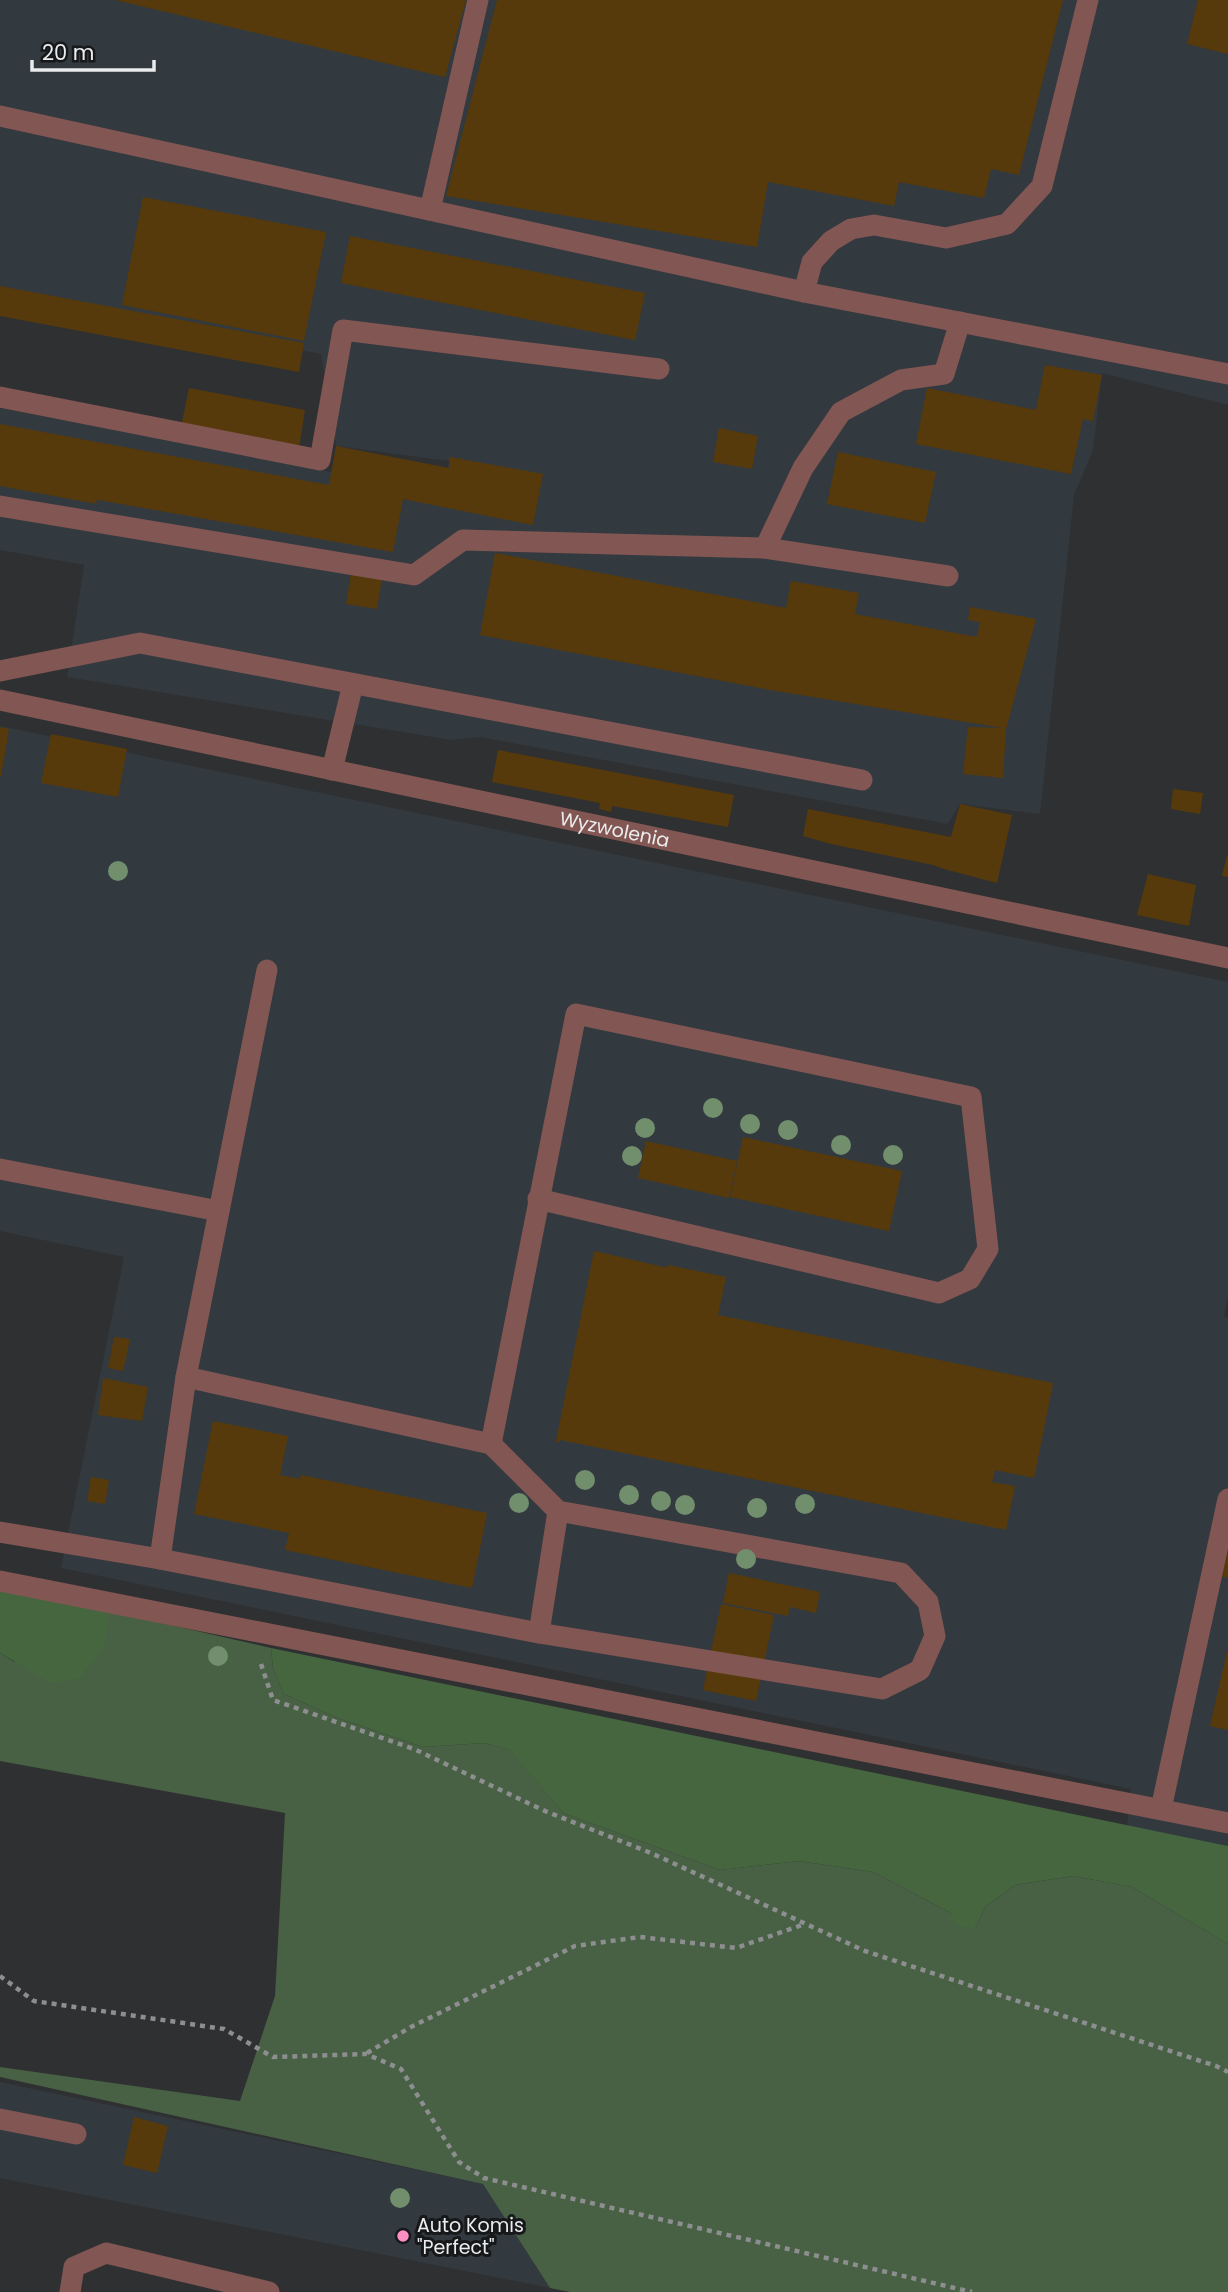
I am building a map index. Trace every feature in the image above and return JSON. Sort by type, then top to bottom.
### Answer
[{"type":"street","points":[[430,210],[478,0]]},
{"type":"street","points":[[804,292],[812,262],[831,241],[851,229],[874,225],[946,238],[1007,225],[1042,186],[1088,0]]},
{"type":"street","points":[[0,116],[804,292],[1228,374]]},
{"type":"street","points":[[765,548],[803,468],[841,412],[901,380],[944,374],[960,323]]},
{"type":"street","points":[[0,397],[320,460],[344,330],[659,369]]},
{"type":"street","points":[[0,506],[414,575],[463,540],[765,548],[948,576]]},
{"type":"street","points":[[0,671],[140,643],[862,780]]},
{"type":"street","points":[[332,770],[354,684]]},
{"type":"street","name":"Wyzwolenia","points":[[0,700],[1228,958]]},
{"type":"street","points":[[160,1559],[186,1377],[267,970]]},
{"type":"street","points":[[491,1444],[538,1199],[576,1014],[971,1097],[988,1249],[970,1279],[939,1293],[538,1199]]},
{"type":"street","points":[[0,1169],[219,1211]]},
{"type":"street","points":[[0,1532],[160,1559],[538,1633],[882,1689],[920,1670],[935,1636],[928,1602],[901,1573],[558,1511],[491,1444],[186,1377]]},
{"type":"street","points":[[1161,1809],[1228,1499]]},
{"type":"street","points":[[538,1633],[558,1511]]},
{"type":"street","points":[[0,1581],[1228,1823]]},
{"type":"street","points":[[0,2119],[76,2134]]},
{"type":"street","points":[[70,2292],[74,2267],[106,2253],[269,2292]]},
{"type":"path","points":[[250,1630],[273,1700],[414,1749],[545,1811],[651,1853],[865,1951],[1203,2061],[1228,2072]]},
{"type":"path","points":[[366,2054],[411,2027],[575,1946],[640,1937],[736,1948],[805,1924]]},
{"type":"path","points":[[0,1976],[34,2001],[224,2029],[273,2057],[366,2054],[401,2069],[458,2162],[484,2178],[972,2292]]},
{"type":"shaded area","points":[[0,0],[1228,0],[1228,405],[1102,373],[1093,450],[1074,495],[1040,814],[960,804],[948,824],[480,737],[451,740],[67,677],[84,565],[0,550],[0,408],[332,472],[330,485],[441,506],[449,461],[336,446],[321,354],[0,292]]},
{"type":"shaded area","points":[[0,726],[1228,982],[1228,1296],[1224,1316],[1228,1318],[1228,1846],[1127,1826],[1131,1789],[61,1568],[124,1257],[0,1231]]},
{"type":"shaded area","name":"Auto Komis \"Perfect\"","points":[[0,2082],[484,2184],[550,2288],[0,2178]]},
{"type":"green space","points":[[0,1589],[109,1611],[105,1646],[80,1678],[50,1683],[0,1653]]},
{"type":"green space","points":[[109,1611],[271,1648],[273,1669],[284,1694],[335,1717],[423,1747],[484,1743],[511,1750],[563,1813],[720,1870],[799,1861],[873,1872],[951,1913],[975,1929],[985,1907],[1015,1885],[1073,1876],[1132,1887],[1228,1944],[1228,2292],[570,2292],[550,2288],[483,2184],[0,2077],[0,2067],[240,2101],[275,1996],[285,1813],[0,1761],[0,1653],[14,1662]]},
{"type":"green space","points":[[271,1648],[1228,1846],[1228,1944],[1132,1887],[1073,1876],[1015,1885],[985,1907],[975,1929],[956,1925],[951,1913],[873,1872],[799,1861],[720,1870],[563,1813],[510,1750],[484,1743],[423,1747],[335,1717],[284,1694],[273,1669]]},
{"type":"building","points":[[115,0],[466,0],[445,77]]},
{"type":"building","points":[[497,0],[1063,0],[1019,175],[991,169],[984,198],[899,182],[894,206],[768,182],[757,247],[446,196]]},
{"type":"building","points":[[1198,0],[1228,0],[1228,54],[1187,44]]},
{"type":"building","points":[[143,197],[326,232],[304,341],[122,305]]},
{"type":"building","points":[[350,236],[645,293],[635,340],[341,283]]},
{"type":"building","points":[[0,286],[304,343],[299,372],[0,316]]},
{"type":"building","points":[[1045,365],[1102,375],[1093,421],[1083,419],[1071,474],[916,444],[927,388],[1036,410]]},
{"type":"building","points":[[189,388],[305,410],[299,448],[181,427]]},
{"type":"building","points":[[0,424],[329,485],[336,446],[449,468],[450,457],[543,474],[533,525],[403,499],[393,552],[98,500],[97,504],[0,486]]},
{"type":"building","points":[[719,428],[758,436],[752,469],[713,462]]},
{"type":"building","points":[[838,452],[936,472],[925,523],[827,504]]},
{"type":"building","points":[[495,553],[786,608],[791,581],[859,593],[855,614],[977,637],[980,622],[968,620],[970,607],[1036,619],[1006,729],[1003,778],[963,774],[968,727],[1003,728],[770,690],[480,635]]},
{"type":"building","points":[[351,573],[382,578],[377,609],[346,604]]},
{"type":"building","points":[[0,727],[9,729],[1,776],[0,776]]},
{"type":"building","points":[[51,734],[127,749],[118,797],[41,783]]},
{"type":"building","points":[[498,750],[734,795],[728,827],[612,806],[611,812],[599,809],[600,803],[492,782]]},
{"type":"building","points":[[1173,789],[1203,793],[1200,814],[1171,809]]},
{"type":"building","points":[[960,804],[1012,815],[997,883],[933,865],[803,836],[808,809],[951,837]]},
{"type":"building","points":[[1228,856],[1228,877],[1222,876]]},
{"type":"building","points":[[1148,874],[1196,885],[1189,926],[1137,915]]},
{"type":"building","points":[[743,1137],[902,1171],[889,1231],[730,1197]]},
{"type":"building","points":[[646,1141],[737,1161],[729,1198],[638,1178]]},
{"type":"building","points":[[594,1251],[668,1268],[668,1265],[726,1277],[718,1315],[1053,1383],[1034,1478],[995,1470],[992,1482],[1015,1486],[1006,1530],[556,1441]]},
{"type":"building","points":[[114,1337],[130,1339],[123,1371],[108,1368]]},
{"type":"building","points":[[103,1378],[148,1387],[142,1421],[98,1415]]},
{"type":"building","points":[[213,1421],[288,1436],[280,1475],[300,1479],[301,1475],[487,1513],[472,1588],[285,1550],[289,1533],[194,1514]]},
{"type":"building","points":[[91,1477],[109,1480],[105,1504],[87,1501]]},
{"type":"building","points":[[1224,1552],[1228,1553],[1228,1578],[1219,1576]]},
{"type":"building","points":[[729,1573],[820,1592],[816,1613],[790,1607],[788,1616],[723,1603]]},
{"type":"building","points":[[721,1604],[774,1615],[756,1701],[703,1690]]},
{"type":"building","points":[[1228,1651],[1228,1730],[1210,1726]]},
{"type":"building","points":[[134,2117],[168,2126],[157,2173],[123,2165]]},
{"type":"place","name":"Auto Komis \"Perfect\"","points":[[403,2236]]}]
